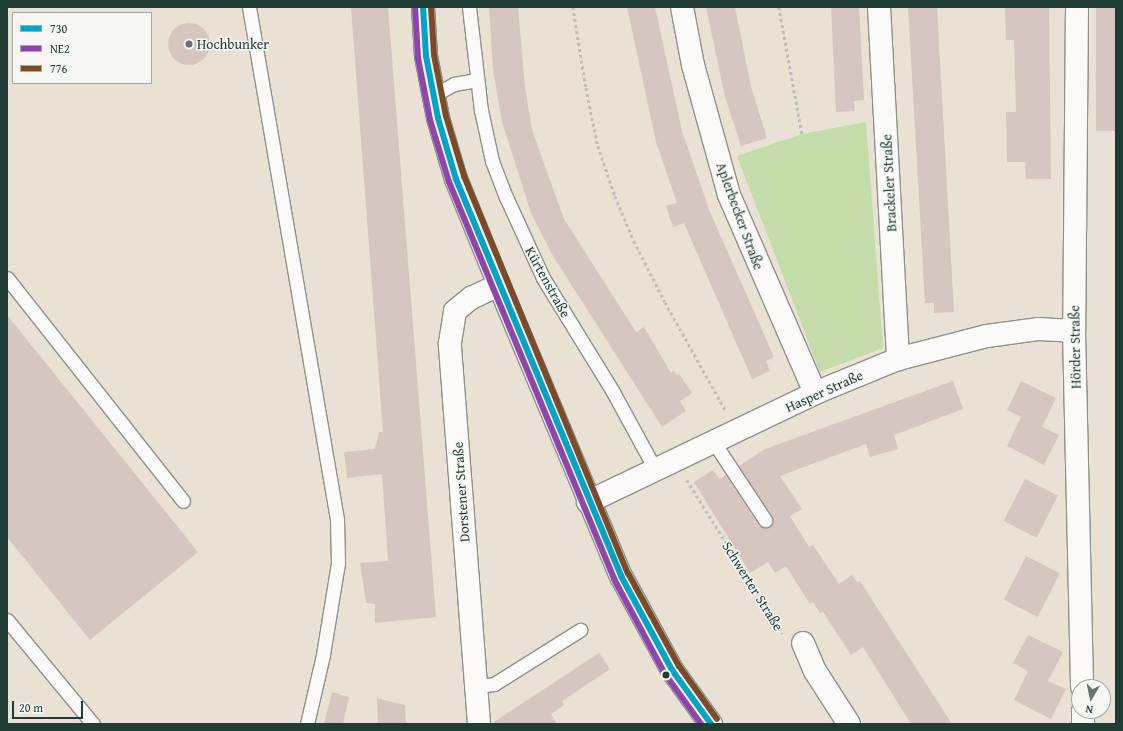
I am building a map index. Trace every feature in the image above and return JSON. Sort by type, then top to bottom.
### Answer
[{"type":"main road","points":[[423,7],[426,56],[434,95],[456,179],[588,502],[621,576],[672,670],[711,724]]},
{"type":"street","name":"Aplerbecker Straße","points":[[682,7],[693,64],[730,196],[815,393]]},
{"type":"street","name":"Brackeler Straße","points":[[879,7],[898,359]]},
{"type":"street","name":"Hörder Straße","points":[[1077,7],[1074,331],[1082,679]]},
{"type":"street","name":"Dorstener Straße","points":[[479,724],[450,343],[455,311],[471,298],[499,284]]},
{"type":"street","name":"Hasper Straße","points":[[588,502],[664,464],[815,393],[898,359],[987,336],[1038,329],[1074,331]]},
{"type":"street","points":[[803,643],[815,671],[849,724]]},
{"type":"lane","points":[[248,7],[337,520],[338,563],[323,655],[307,724]]},
{"type":"lane","name":"Kürtenstraße","points":[[469,7],[477,80],[492,161],[522,235],[543,278],[613,392],[664,464]]},
{"type":"lane","points":[[434,95],[454,84],[477,80]]},
{"type":"lane","points":[[7,278],[183,501]]},
{"type":"lane","points":[[713,441],[765,520]]},
{"type":"lane","points":[[7,620],[93,724]]},
{"type":"lane","points":[[476,686],[494,684],[580,630]]},
{"type":"path","points":[[574,7],[587,96],[598,146],[615,196],[634,241],[665,302],[737,430]]},
{"type":"path","points":[[779,7],[802,134]]},
{"type":"path","name":"Schwerter Straße","points":[[664,464],[785,637],[803,643]]},
{"type":"green space","points":[[866,122],[883,348],[820,372],[737,156],[802,134]]},
{"type":"building","points":[[351,7],[388,7],[436,617],[375,623],[375,604],[366,603],[360,563],[388,561],[382,474],[347,478],[344,452],[375,449],[379,432],[383,432]]},
{"type":"building","points":[[489,7],[518,7],[525,87],[532,130],[564,219],[636,332],[644,327],[671,373],[674,371],[677,375],[679,374],[692,393],[680,401],[686,411],[662,427],[553,256],[531,213],[502,122],[493,69]]},
{"type":"building","points":[[627,7],[655,7],[682,131],[710,212],[774,357],[766,361],[770,371],[752,379],[684,223],[673,227],[666,206],[677,203],[656,142]]},
{"type":"building","points":[[706,7],[735,7],[751,87],[767,138],[741,146],[725,97]]},
{"type":"building","points":[[831,7],[859,7],[864,100],[854,101],[855,111],[836,112]]},
{"type":"building","points":[[908,7],[937,7],[954,312],[934,313],[934,303],[925,303]]},
{"type":"building","points":[[1005,7],[1049,7],[1051,179],[1026,179],[1025,162],[1007,162],[1006,112],[1016,112],[1014,40],[1006,40]]},
{"type":"building","points":[[1096,7],[1116,7],[1116,131],[1096,131]]},
{"type":"building","name":"Hochbunker","points":[[189,23],[204,29],[210,44],[204,59],[189,65],[174,59],[168,44],[174,29]]},
{"type":"building","points":[[7,315],[198,552],[90,640],[7,537]]},
{"type":"building","points":[[953,381],[963,409],[894,435],[898,449],[870,457],[866,444],[780,476],[802,509],[790,516],[809,547],[813,545],[839,584],[852,575],[857,582],[860,581],[952,724],[911,724],[863,647],[851,655],[823,612],[820,613],[813,602],[810,604],[786,566],[775,573],[768,562],[750,573],[694,482],[713,470],[719,479],[726,475],[758,524],[762,527],[769,527],[772,523],[772,516],[739,466],[765,449]]},
{"type":"building","points":[[1021,381],[1056,398],[1042,427],[1059,435],[1044,465],[1007,446],[1021,417],[1007,410]]},
{"type":"building","points":[[1025,479],[1058,496],[1037,538],[1004,521]]},
{"type":"building","points":[[1026,556],[1060,573],[1038,617],[1004,600]]},
{"type":"building","points":[[1028,635],[1063,652],[1048,681],[1066,689],[1051,719],[1014,700],[1028,671],[1013,663]]},
{"type":"building","points":[[599,653],[610,669],[562,701],[564,705],[551,714],[557,724],[491,724]]},
{"type":"building","points":[[332,692],[349,697],[343,724],[324,724]]},
{"type":"building","points":[[377,698],[405,705],[406,724],[378,724]]},
{"type":"transit line","name":"NE2","points":[[415,7],[418,58],[430,120],[449,182],[614,579],[665,674],[701,724]]},
{"type":"transit line","name":"730","points":[[423,7],[426,56],[438,118],[456,179],[621,576],[672,670],[711,724]]},
{"type":"transit line","name":"776","points":[[431,7],[434,55],[446,116],[464,176],[628,573],[679,666],[717,719]]},
{"type":"place","name":"Hochbunker","points":[[189,44]]}]
